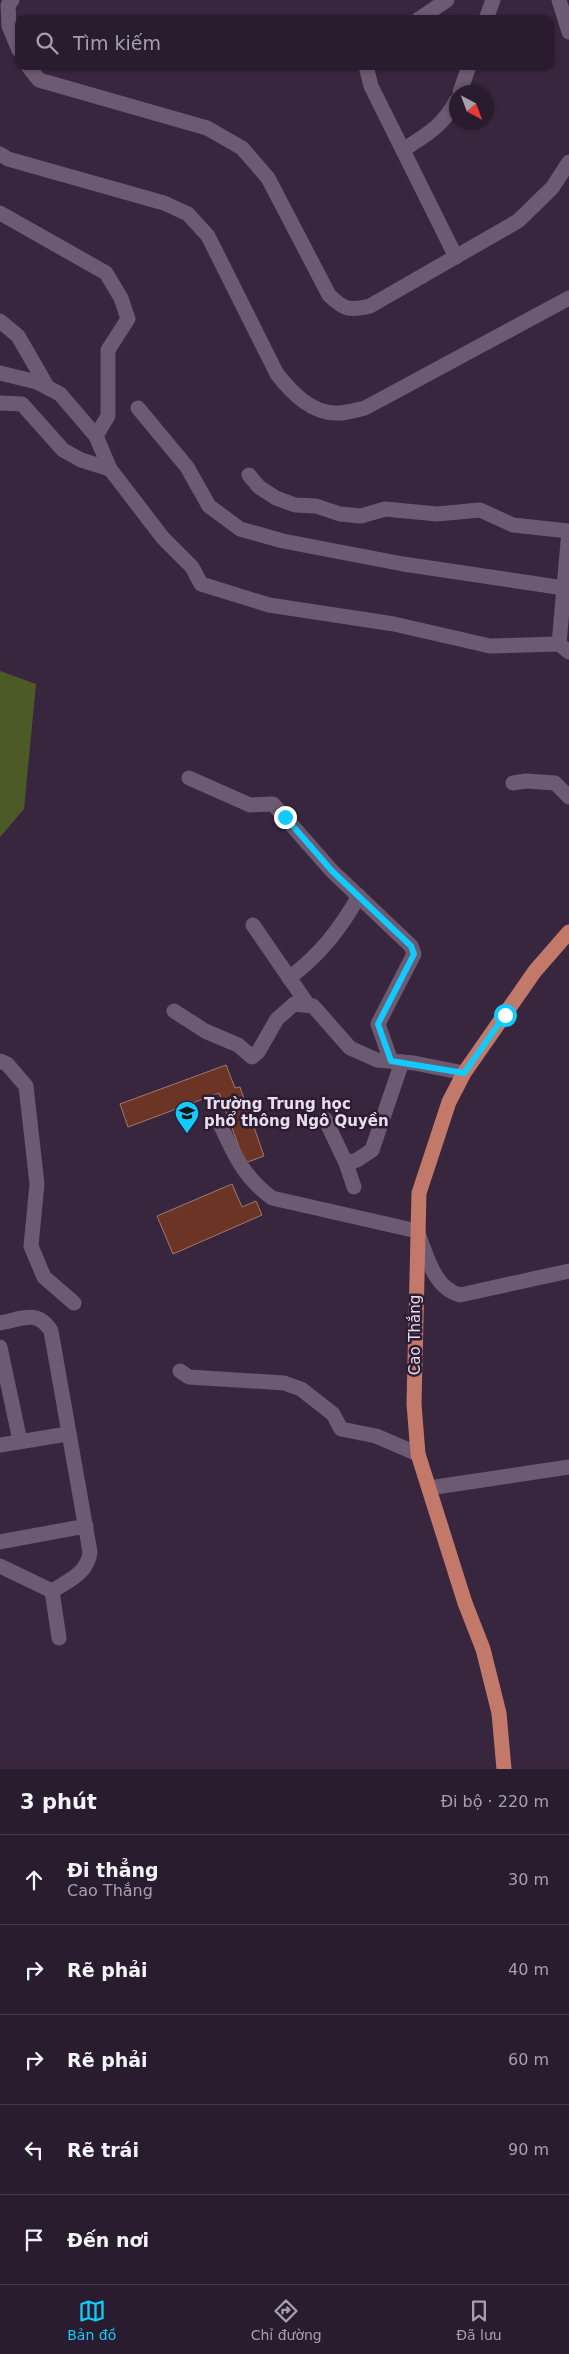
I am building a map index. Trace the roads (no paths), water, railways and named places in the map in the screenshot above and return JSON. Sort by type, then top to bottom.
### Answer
[{"type":"main road","name":"Cao Thắng","points":[[504,1769],[499,1713],[483,1649],[465,1603],[418,1454],[414,1404],[419,1193],[449,1102],[464,1073],[535,972],[569,932]]},
{"type":"street","points":[[12,0],[8,5],[8,26],[15,41]]},
{"type":"street","points":[[425,15],[448,0]]},
{"type":"street","points":[[487,15],[493,0]]},
{"type":"street","points":[[559,0],[569,32]]},
{"type":"street","points":[[31,70],[39,80],[207,128],[242,148],[268,178],[329,295],[339,305],[353,310],[370,306],[518,221],[552,188],[569,162]]},
{"type":"street","points":[[367,70],[371,86],[456,257]]},
{"type":"street","points":[[462,85],[468,70]]},
{"type":"street","points":[[403,150],[431,132],[449,114]]},
{"type":"street","points":[[0,154],[8,159],[164,202],[188,214],[208,236],[277,374],[292,393],[311,406],[337,414],[365,408],[569,298]]},
{"type":"street","points":[[0,213],[106,273],[121,298],[128,319],[108,350],[108,416],[96,436]]},
{"type":"street","points":[[0,321],[18,336],[48,388]]},
{"type":"street","points":[[0,373],[37,382],[60,394],[96,436],[110,469],[158,531],[192,567],[201,584],[269,605],[394,624],[490,646],[564,648],[564,588],[569,531],[513,525],[480,510],[437,514],[385,509],[361,516],[340,514],[316,506],[295,505],[276,498],[259,486],[249,474]]},
{"type":"street","points":[[0,403],[22,404],[63,450],[81,460],[110,469]]},
{"type":"street","points":[[138,408],[187,467],[209,506],[240,529],[283,541],[403,564],[564,588]]},
{"type":"street","points":[[188,778],[250,804],[273,804],[332,871],[411,946],[414,954],[378,1024],[397,1062],[372,1150],[357,1160],[346,1163]]},
{"type":"street","points":[[513,783],[526,781],[555,783],[569,797]]},
{"type":"street","points":[[289,978],[309,963],[325,946],[345,921],[359,896]]},
{"type":"street","points":[[253,925],[308,1004],[312,1006],[350,1048],[377,1060],[464,1073]]},
{"type":"street","points":[[174,1010],[205,1031],[238,1046],[252,1057],[258,1052],[277,1019],[294,1004],[308,1004]]},
{"type":"street","points":[[0,1061],[6,1064],[26,1086],[37,1184],[31,1246],[44,1276],[74,1302]]},
{"type":"street","points":[[325,1119],[346,1163],[354,1187]]},
{"type":"street","points":[[220,1124],[238,1163],[254,1184],[272,1198],[417,1231],[438,1281],[452,1293],[460,1295],[569,1271]]},
{"type":"street","points":[[0,1323],[31,1316],[41,1318],[51,1331],[90,1552],[86,1565],[75,1576],[52,1591]]},
{"type":"street","points":[[0,1347],[20,1441]]},
{"type":"street","points":[[180,1371],[190,1378],[284,1383],[301,1389],[332,1414],[341,1429],[376,1436],[418,1454]]},
{"type":"street","points":[[0,1445],[68,1434]]},
{"type":"street","points":[[429,1488],[569,1467]]},
{"type":"street","points":[[0,1542],[86,1526]]},
{"type":"street","points":[[0,1566],[52,1591]]},
{"type":"street","points":[[52,1591],[60,1638]]},
{"type":"place","name":"Trường Trung học phổ thông Ngô Quyền","points":[[187,1134]]}]
